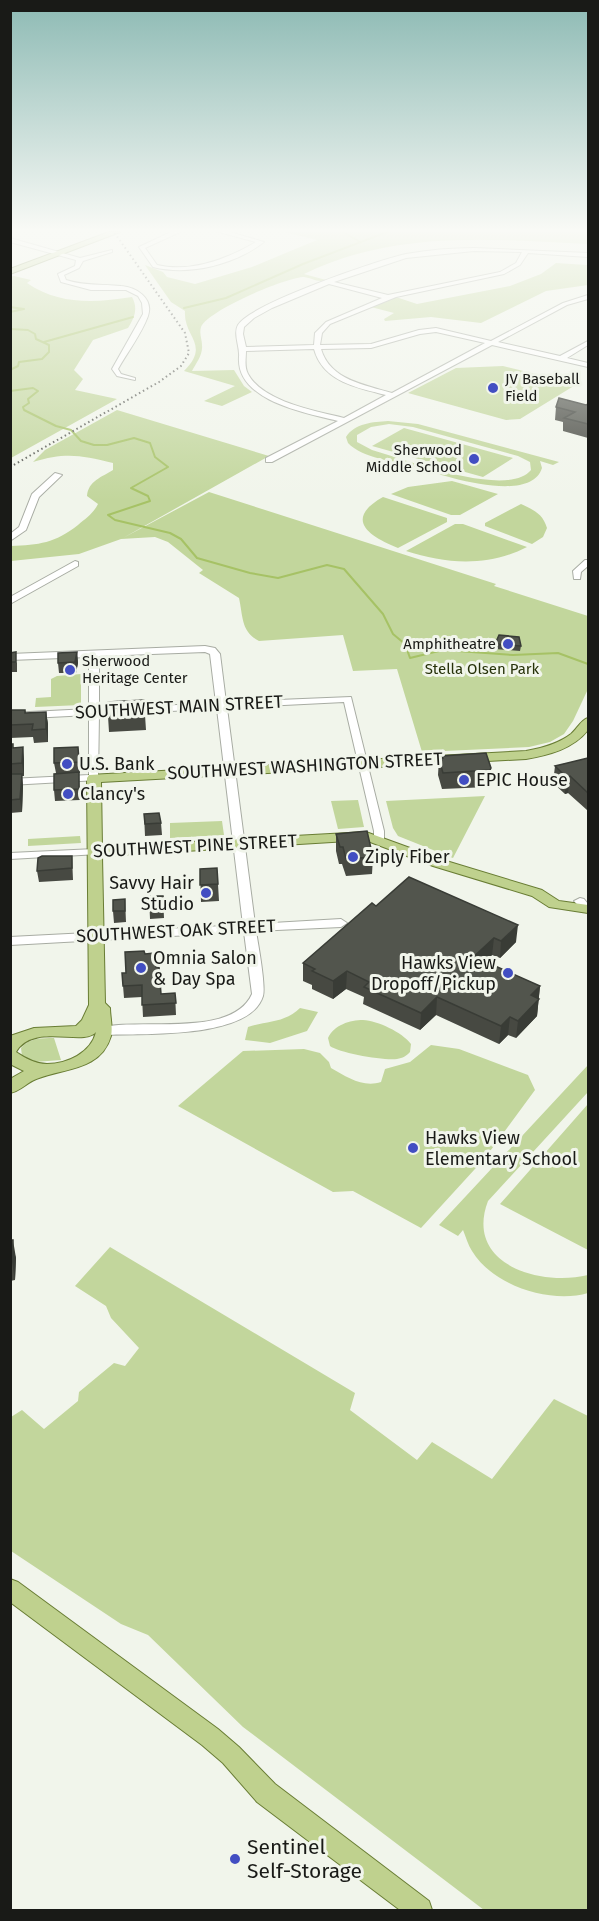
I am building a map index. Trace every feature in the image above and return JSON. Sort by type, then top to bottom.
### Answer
[{"type":"main road","name":"SOUTHWEST WASHINGTON STREET","points":[[94,778],[539,753],[571,741],[583,731],[588,722]]},
{"type":"main road","points":[[79,1031],[89,1023],[97,1005],[94,778]]},
{"type":"main road","name":"SOUTHWEST PINE STREET","points":[[95,852],[361,836],[379,839],[438,862],[543,893],[542,899],[574,909],[585,906]]},
{"type":"main road","points":[[10,1088],[21,1078],[86,1059],[96,1052],[101,1036],[102,1008],[97,1005]]},
{"type":"main road","points":[[13,1044],[27,1035],[79,1031],[101,1036]]},
{"type":"main road","points":[[10,1056],[26,1066],[47,1069]]},
{"type":"main road","points":[[10,1589],[216,1742],[266,1792],[420,1911]]},
{"type":"street","points":[[133,379],[119,375],[115,369],[142,322]]},
{"type":"street","points":[[245,322],[239,331],[243,349],[243,371],[248,380],[264,392],[298,407],[345,420]]},
{"type":"street","points":[[331,322],[317,333],[321,362],[335,375],[356,385],[393,395]]},
{"type":"street","points":[[270,460],[532,322]]},
{"type":"street","points":[[243,349],[377,345],[412,332],[429,330],[446,331],[588,365]]},
{"type":"street","points":[[562,358],[588,343]]},
{"type":"street","points":[[10,539],[23,528],[39,492],[58,475]]},
{"type":"street","points":[[577,577],[577,571],[588,562]]},
{"type":"street","points":[[10,601],[75,564]]},
{"type":"street","points":[[10,657],[212,650],[215,654],[258,986],[255,1002],[248,1010],[229,1020],[101,1036]]},
{"type":"street","points":[[94,653],[94,778]]},
{"type":"street","name":"SOUTHWEST MAIN STREET","points":[[10,716],[348,699],[364,763]]},
{"type":"street","points":[[364,763],[380,831],[379,839]]},
{"type":"street","name":"SOUTHWEST WASHINGTON STREET","points":[[10,782],[94,778]]},
{"type":"street","name":"SOUTHWEST PINE STREET","points":[[10,856],[95,852]]},
{"type":"street","name":"SOUTHWEST OAK STREET","points":[[10,941],[341,922]]},
{"type":"green space","points":[[10,322],[131,322],[128,328],[93,340],[74,370],[83,379],[75,390],[117,399],[11,458]]},
{"type":"green space","points":[[186,322],[206,322],[200,332],[201,352],[192,371],[234,370],[244,386],[252,392],[222,406],[204,401],[235,386],[184,371],[192,362],[196,347]]},
{"type":"green space","name":"JV Baseball Field","points":[[503,366],[577,384],[520,419],[506,420],[408,393],[456,368]]},
{"type":"green space","name":"Stella Olsen Park","points":[[117,410],[269,456],[123,538],[209,492],[496,584],[494,586],[588,616],[588,689],[573,721],[564,734],[550,742],[529,747],[422,752],[397,669],[353,671],[343,635],[259,641],[246,628],[239,598],[199,573],[203,570],[168,542],[155,537],[121,539],[79,554],[11,561],[11,546],[38,544],[62,536],[94,511],[98,504],[87,496],[88,491],[96,480],[113,470],[113,463],[64,456],[33,462],[45,450]]},
{"type":"green space","points":[[388,421],[418,424],[559,462],[553,465],[540,461],[542,468],[534,479],[520,485],[502,486],[461,480],[378,458],[361,452],[348,443],[346,437],[354,429],[365,424]],"holes":[[[389,424],[413,427],[518,456],[530,462],[531,470],[519,478],[479,479],[430,468],[372,450],[357,442],[357,435],[371,427]]]},
{"type":"green space","points":[[404,428],[513,458],[483,477],[372,446]]},
{"type":"green space","points":[[452,481],[498,494],[460,515],[451,515],[391,494],[408,487]]},
{"type":"green space","points":[[383,497],[447,518],[447,522],[398,548],[370,532],[363,520],[371,505]]},
{"type":"green space","points":[[521,504],[537,513],[547,528],[543,537],[532,544],[485,526],[485,523]]},
{"type":"green space","points":[[455,524],[463,524],[527,547],[497,558],[467,561],[436,559],[406,551]]},
{"type":"green space","points":[[81,674],[81,705],[35,707],[36,698],[51,697],[51,679],[57,676]]},
{"type":"green space","points":[[485,796],[453,858],[398,836],[393,828],[386,801]]},
{"type":"green space","points":[[358,800],[364,827],[338,829],[331,801]]},
{"type":"green space","points":[[222,821],[224,835],[170,838],[170,823]]},
{"type":"green space","points":[[80,836],[81,843],[28,846],[28,839]]},
{"type":"green space","points":[[300,1008],[318,1012],[307,1031],[270,1043],[245,1040],[248,1027],[282,1019]]},
{"type":"green space","points":[[363,1020],[382,1025],[402,1035],[411,1044],[410,1052],[399,1059],[383,1059],[352,1054],[330,1046],[328,1038],[334,1030],[348,1022]]},
{"type":"green space","points":[[54,1038],[61,1060],[35,1062],[22,1056],[21,1048],[28,1042]]},
{"type":"green space","points":[[431,1045],[459,1049],[528,1075],[535,1090],[485,1158],[421,1228],[353,1191],[333,1192],[178,1106],[243,1051],[304,1049],[320,1053],[329,1062],[331,1068],[349,1078],[368,1084],[381,1082],[385,1069],[410,1062]]},
{"type":"green space","points":[[588,1065],[588,1092],[488,1201],[483,1223],[487,1241],[496,1255],[511,1266],[549,1277],[569,1278],[588,1275],[588,1293],[573,1296],[541,1294],[508,1283],[494,1274],[472,1251],[463,1230],[458,1236],[439,1225]]},
{"type":"green space","points":[[588,1104],[588,1250],[500,1204]]},
{"type":"green space","points":[[110,1247],[355,1393],[350,1410],[417,1460],[432,1442],[492,1479],[554,1399],[588,1416],[588,1910],[484,1910],[243,1727],[148,1635],[121,1624],[11,1551],[11,1417],[22,1410],[44,1429],[78,1401],[79,1392],[114,1363],[125,1366],[139,1348],[111,1318],[106,1306],[75,1286]]},
{"type":"building","points":[[559,398],[588,404],[588,424],[564,418],[575,412],[556,407]]},
{"type":"building","points":[[499,635],[519,637],[521,646],[495,644]]},
{"type":"building","points":[[16,652],[16,662],[10,662],[10,653]]},
{"type":"building","points":[[77,652],[75,662],[58,663],[58,653]]},
{"type":"building","points":[[144,700],[145,714],[108,716],[108,702]]},
{"type":"building","points":[[10,710],[25,710],[25,713],[46,712],[46,729],[32,730],[33,724],[10,725]]},
{"type":"building","points":[[10,744],[13,744],[13,748],[23,747],[22,763],[10,764]]},
{"type":"building","points":[[78,747],[79,762],[54,763],[54,748]]},
{"type":"building","points":[[486,753],[490,770],[443,773],[439,759],[443,758],[442,756]]},
{"type":"building","points":[[588,758],[588,793],[555,766]]},
{"type":"building","points":[[79,772],[79,789],[54,790],[54,774]]},
{"type":"building","points":[[10,774],[22,774],[20,799],[10,800]]},
{"type":"building","points":[[159,813],[161,823],[145,824],[144,814]]},
{"type":"building","points":[[367,831],[373,857],[346,859],[336,834]]},
{"type":"building","points":[[72,856],[72,868],[37,871],[38,858]]},
{"type":"building","points":[[217,868],[218,884],[200,885],[200,869]]},
{"type":"building","points":[[409,877],[518,925],[501,941],[494,938],[469,961],[490,971],[495,966],[540,986],[531,995],[539,999],[518,1021],[510,1017],[501,1026],[437,997],[421,1013],[364,987],[369,982],[347,971],[333,981],[312,971],[315,969],[303,963],[372,903],[376,906]]},
{"type":"building","points":[[149,896],[163,896],[164,907],[149,907]]},
{"type":"building","points":[[125,899],[125,911],[113,911],[113,900]]},
{"type":"building","points":[[144,951],[145,954],[154,953],[156,967],[159,967],[161,994],[175,993],[176,1003],[142,1005],[142,985],[123,986],[122,973],[126,973],[125,952]]},
{"type":"building","points":[[10,1240],[13,1240],[12,1262],[10,1262]]},
{"type":"waterway","points":[[44,342],[116,322]]},
{"type":"waterway","points":[[10,329],[28,330],[35,334],[36,339],[49,345],[49,352],[42,359],[19,362],[18,366],[10,370]]},
{"type":"waterway","points":[[10,391],[33,388],[38,391],[28,399],[29,403],[23,407],[24,410],[56,426],[71,430],[81,441],[94,445],[107,445],[134,438],[150,443],[155,457],[168,467],[131,488],[148,496],[150,501],[108,515],[115,520],[170,533],[181,539],[197,558],[250,573],[278,578],[327,565],[344,569],[383,614],[393,634],[405,644],[410,658],[443,650],[513,655],[558,653],[588,664]]},
{"type":"railway","points":[[10,467],[159,382],[181,366],[189,353],[185,333],[177,322]]},
{"type":"place","name":"JV Baseball Field","points":[[493,388]]},
{"type":"place","name":"Sherwood Middle School","points":[[474,459]]},
{"type":"place","name":"Amphitheatre","points":[[508,644]]},
{"type":"place","name":"Sherwood Heritage Center","points":[[70,670]]},
{"type":"place","name":"U.S. Bank","points":[[67,764]]},
{"type":"place","name":"EPIC House","points":[[464,780]]},
{"type":"place","name":"Clancy's","points":[[68,794]]},
{"type":"place","name":"Ziply Fiber","points":[[353,857]]},
{"type":"place","name":"Savvy Hair Studio","points":[[206,893]]},
{"type":"place","name":"Omnia Salon & Day Spa","points":[[141,968]]},
{"type":"place","name":"Hawks View Dropoff/Pickup","points":[[508,973]]},
{"type":"place","name":"Hawks View Elementary School","points":[[413,1148]]},
{"type":"place","name":"Sentinel Self-Storage","points":[[235,1859]]}]
